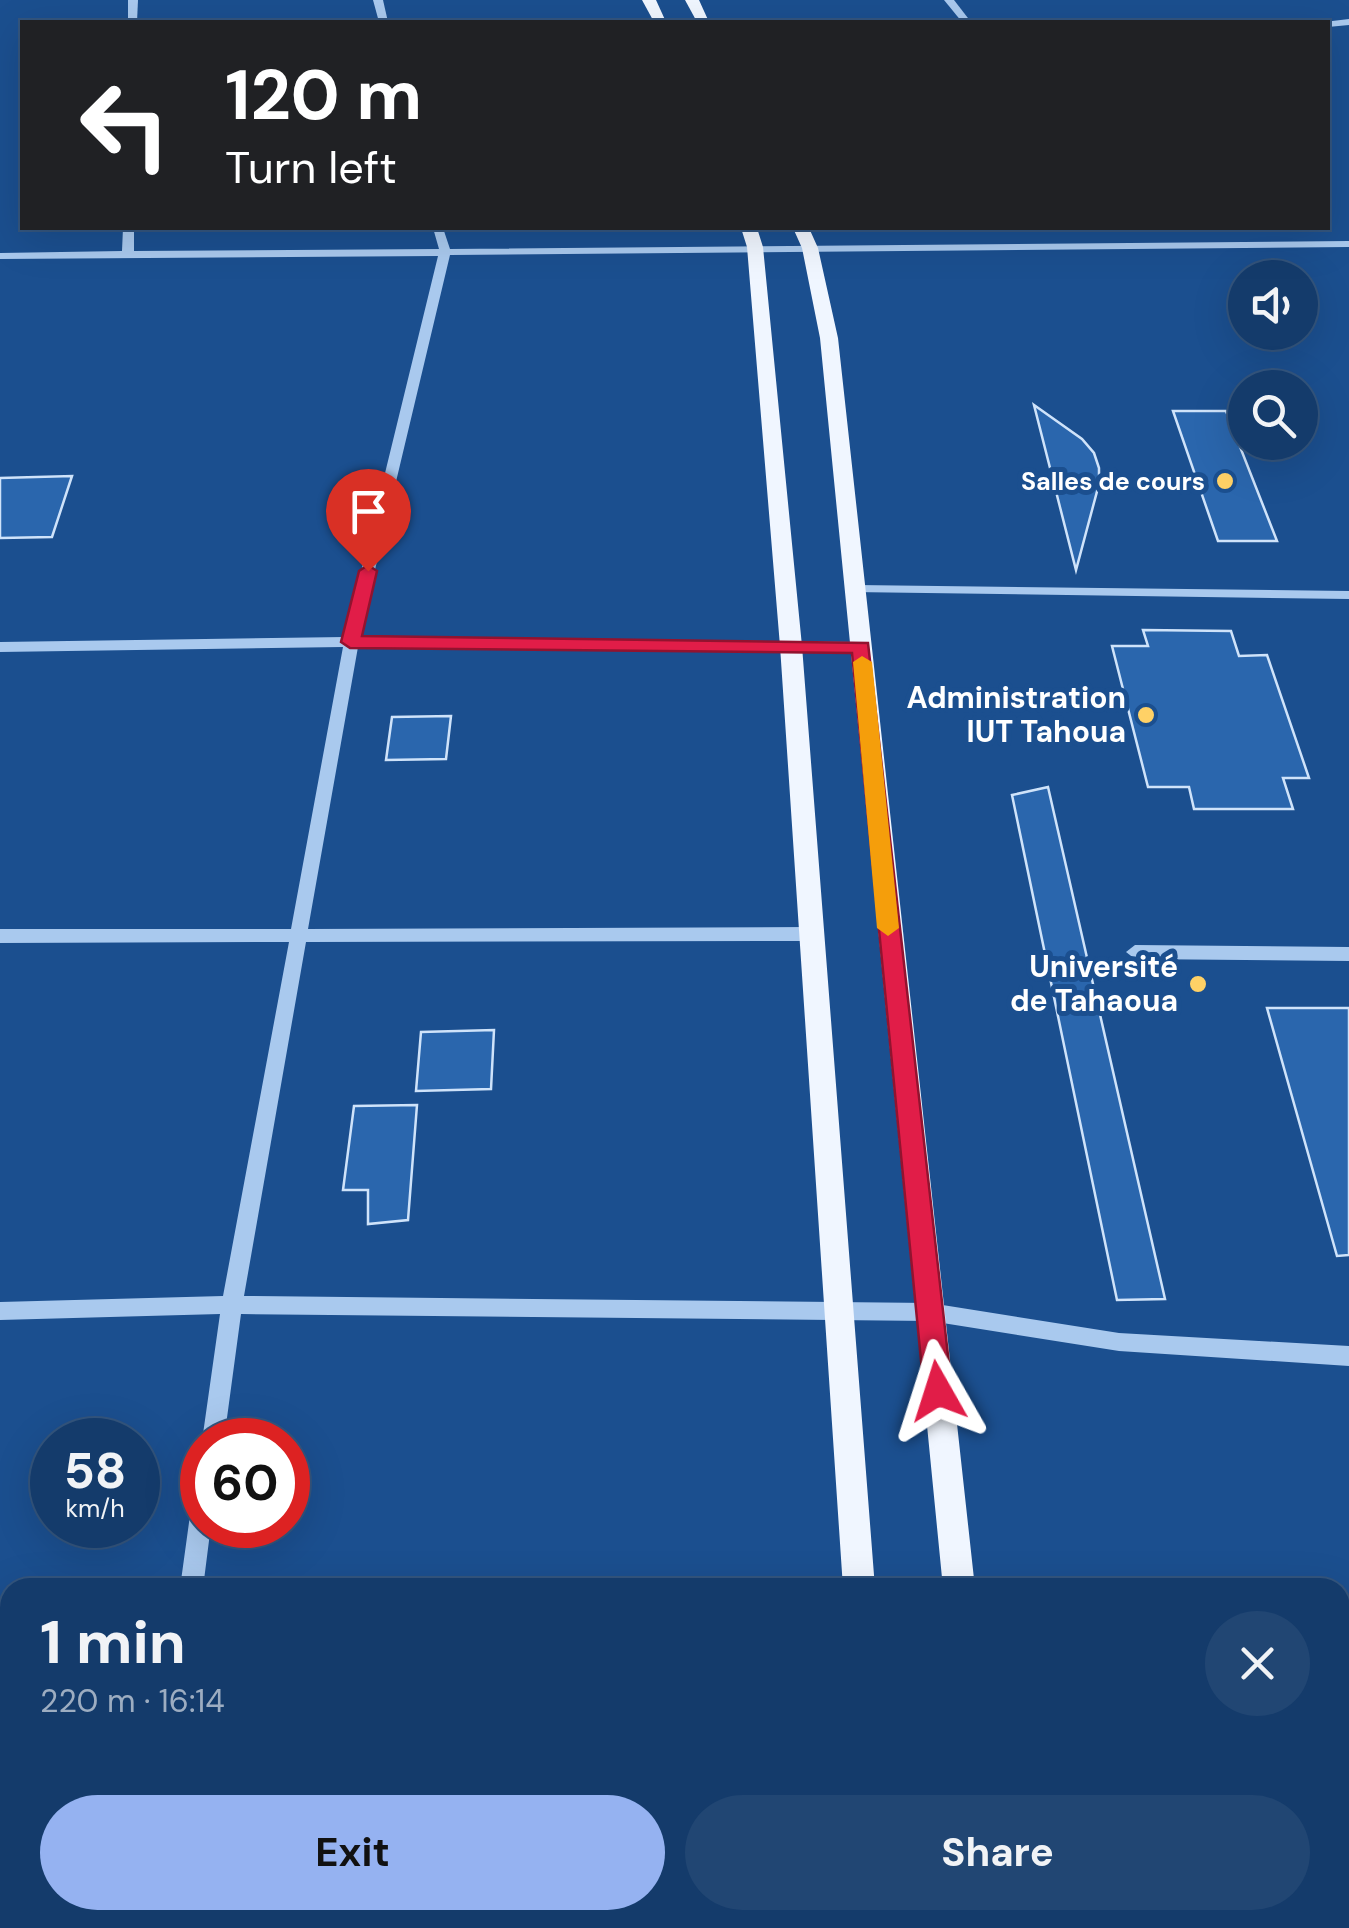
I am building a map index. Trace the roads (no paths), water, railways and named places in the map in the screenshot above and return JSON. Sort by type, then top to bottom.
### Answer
[{"type":"main road","points":[[752,237],[791,646],[858,1578]]},
{"type":"main road","points":[[805,238],[829,338],[958,1578]]},
{"type":"street","points":[[948,0],[964,20]]},
{"type":"street","points":[[128,230],[128,254]]},
{"type":"street","points":[[215,1418],[350,642],[445,251],[439,230]]},
{"type":"street","points":[[1132,230],[1145,246]]},
{"type":"street","points":[[0,256],[445,251],[752,237],[1145,246],[1349,244]]},
{"type":"street","points":[[857,588],[1349,595]]},
{"type":"street","points":[[0,646],[350,642],[861,647]]},
{"type":"street","points":[[0,936],[812,934]]},
{"type":"street","points":[[1134,952],[1349,954]]},
{"type":"street","points":[[0,1311],[232,1305],[930,1312],[1119,1342],[1349,1356]]},
{"type":"street","points":[[192,1578],[196,1548]]},
{"type":"place","name":"Salles de cours","points":[[1225,481]]},
{"type":"place","name":"Administration IUT Tahoua","points":[[1146,715]]},
{"type":"place","name":"Université de Tahaoua","points":[[1198,984]]}]
